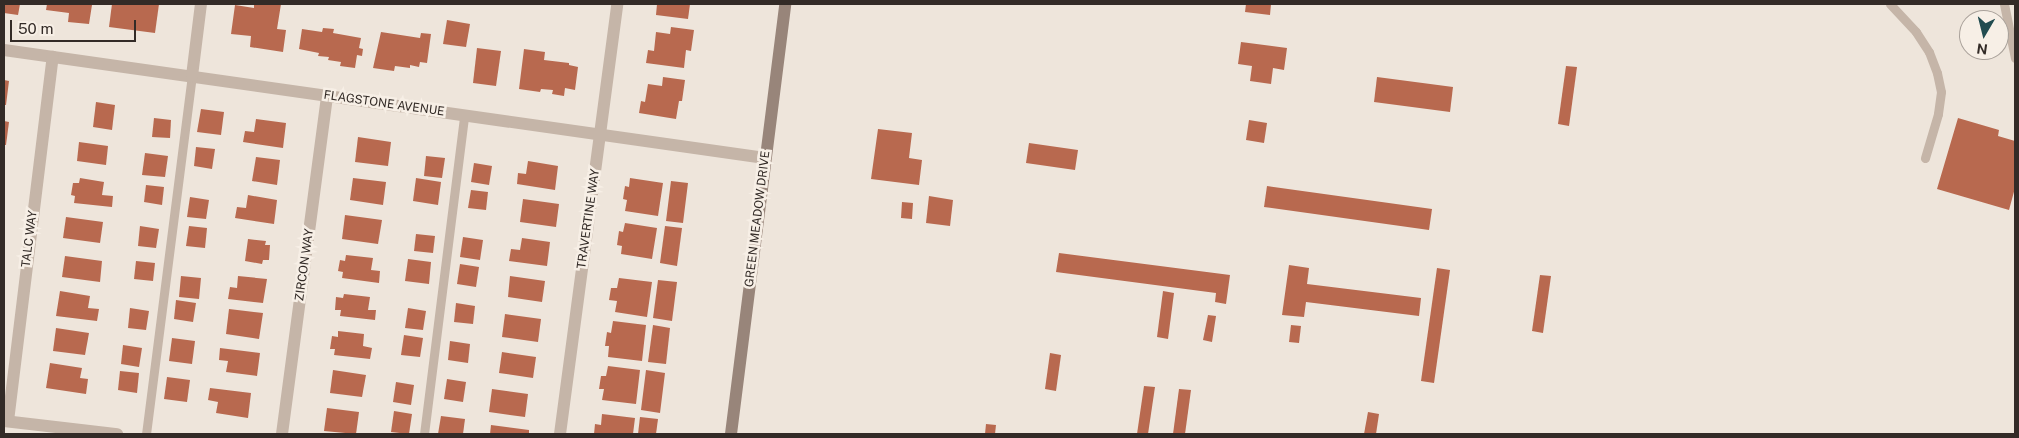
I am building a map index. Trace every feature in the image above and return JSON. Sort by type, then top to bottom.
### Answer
[{"type":"main road","name":"GREEN MEADOW DRIVE","points":[[732,434],[785,4]]},
{"type":"street","points":[[192,76],[201,4]]},
{"type":"street","name":"TRAVERTINE WAY","points":[[560,434],[617,4]]},
{"type":"street","name":"FLAGSTONE AVENUE","points":[[4,50],[765,158]]},
{"type":"street","name":"TALC WAY","points":[[6,421],[52,57]]},
{"type":"street","name":"ZIRCON WAY","points":[[282,434],[328,96]]},
{"type":"street","points":[[6,421],[117,434]]},
{"type":"lane","points":[[1890,4],[1916,32],[1929,52],[1937,73],[1941,92],[1938,114],[1925,158]]},
{"type":"lane","points":[[2004,4],[2015,58]]},
{"type":"lane","points":[[146,434],[192,76]]},
{"type":"lane","points":[[424,434],[464,116]]},
{"type":"building","points":[[4,4],[20,4],[18,15],[4,13]]},
{"type":"building","points":[[47,4],[92,5],[89,24],[68,22],[69,13],[46,10]]},
{"type":"building","points":[[112,4],[159,4],[155,33],[109,27]]},
{"type":"building","points":[[254,4],[281,4],[277,29],[286,30],[283,52],[250,47],[251,36],[231,34],[235,5],[254,8]]},
{"type":"building","points":[[657,4],[690,4],[688,19],[656,15]]},
{"type":"building","points":[[1246,4],[1271,4],[1270,15],[1245,12]]},
{"type":"building","points":[[447,20],[470,24],[466,47],[443,44]]},
{"type":"building","points":[[671,27],[694,30],[691,51],[686,50],[684,68],[646,63],[648,50],[654,51],[656,32],[670,34]]},
{"type":"building","points":[[323,28],[334,29],[333,33],[361,38],[359,48],[363,49],[362,56],[357,55],[355,68],[340,66],[341,62],[328,60],[329,57],[318,56],[319,53],[299,49],[302,29],[322,32]]},
{"type":"building","points":[[381,32],[420,38],[421,33],[431,34],[427,63],[420,62],[419,67],[410,65],[410,68],[395,66],[394,71],[373,68]]},
{"type":"building","points":[[1241,42],[1287,48],[1284,70],[1273,68],[1271,84],[1250,81],[1252,66],[1238,64]]},
{"type":"building","points":[[477,48],[501,51],[496,86],[473,83]]},
{"type":"building","points":[[524,49],[545,52],[544,60],[569,63],[569,65],[578,67],[575,90],[565,88],[564,96],[552,94],[553,90],[541,89],[540,92],[519,89]]},
{"type":"building","points":[[1566,66],[1577,67],[1569,126],[1558,124]]},
{"type":"building","points":[[663,77],[685,80],[682,101],[679,101],[676,119],[639,113],[641,101],[645,102],[648,84],[662,86]]},
{"type":"building","points":[[1377,77],[1453,87],[1450,112],[1374,102]]},
{"type":"building","points":[[4,80],[9,81],[6,105],[4,105]]},
{"type":"building","points":[[96,102],[115,105],[112,130],[93,127]]},
{"type":"building","points":[[201,109],[224,112],[221,135],[197,132]]},
{"type":"building","points":[[154,118],[171,120],[170,138],[152,137]]},
{"type":"building","points":[[1958,118],[1999,130],[1998,136],[2015,141],[2015,188],[2009,210],[1937,189]]},
{"type":"building","points":[[256,119],[286,123],[283,148],[243,142],[245,131],[254,132]]},
{"type":"building","points":[[1249,120],[1267,123],[1264,143],[1246,140]]},
{"type":"building","points":[[4,121],[9,122],[6,145],[4,145]]},
{"type":"building","points":[[878,129],[912,133],[909,158],[922,160],[919,185],[871,179]]},
{"type":"building","points":[[358,137],[391,142],[388,166],[355,162]]},
{"type":"building","points":[[79,142],[108,146],[106,165],[77,161]]},
{"type":"building","points":[[1029,143],[1078,150],[1075,170],[1026,163]]},
{"type":"building","points":[[196,147],[215,149],[212,169],[194,166]]},
{"type":"building","points":[[145,153],[168,156],[165,177],[142,175]]},
{"type":"building","points":[[426,156],[445,158],[442,178],[424,176]]},
{"type":"building","points":[[256,157],[280,160],[277,185],[252,181]]},
{"type":"building","points":[[528,161],[558,166],[555,190],[517,184],[518,173],[526,174]]},
{"type":"building","points":[[474,163],[492,166],[489,185],[471,182]]},
{"type":"building","points":[[80,178],[104,182],[102,195],[113,196],[112,207],[74,203],[75,196],[71,195],[73,183],[79,183]]},
{"type":"building","points":[[353,178],[386,182],[383,205],[350,200]]},
{"type":"building","points":[[416,178],[441,182],[438,205],[413,201]]},
{"type":"building","points":[[630,178],[663,183],[658,216],[625,211],[627,200],[623,199],[625,186],[629,187]]},
{"type":"building","points":[[671,181],[688,183],[683,223],[666,221]]},
{"type":"building","points":[[146,185],[164,187],[162,205],[144,202]]},
{"type":"building","points":[[1267,186],[1432,209],[1429,230],[1264,207]]},
{"type":"building","points":[[471,190],[488,192],[486,210],[468,208]]},
{"type":"building","points":[[248,195],[277,200],[274,224],[235,218],[237,207],[246,208]]},
{"type":"building","points":[[929,196],[953,200],[950,226],[926,223]]},
{"type":"building","points":[[190,197],[209,200],[206,219],[187,217]]},
{"type":"building","points":[[523,199],[559,204],[556,227],[520,222]]},
{"type":"building","points":[[902,202],[913,203],[912,219],[901,218]]},
{"type":"building","points":[[345,215],[382,220],[378,244],[342,239]]},
{"type":"building","points":[[66,217],[103,222],[100,243],[63,238]]},
{"type":"building","points":[[625,223],[657,228],[652,259],[621,254],[622,246],[617,245],[619,231],[623,232]]},
{"type":"building","points":[[140,226],[159,229],[156,248],[138,246]]},
{"type":"building","points":[[189,226],[207,228],[205,248],[186,246]]},
{"type":"building","points":[[665,226],[682,228],[677,266],[660,263]]},
{"type":"building","points":[[416,234],[435,236],[433,253],[414,251]]},
{"type":"building","points":[[463,237],[483,240],[480,260],[460,257]]},
{"type":"building","points":[[522,238],[550,242],[547,266],[509,261],[511,249],[520,250]]},
{"type":"building","points":[[248,239],[266,241],[265,245],[270,245],[269,260],[263,260],[262,264],[245,261]]},
{"type":"building","points":[[1059,253],[1230,275],[1226,304],[1215,302],[1216,293],[1056,272]]},
{"type":"building","points":[[346,255],[373,258],[371,270],[380,271],[379,283],[342,278],[343,272],[338,271],[340,260],[345,261]]},
{"type":"building","points":[[65,256],[102,261],[100,282],[62,277]]},
{"type":"building","points":[[408,259],[431,262],[429,284],[405,281]]},
{"type":"building","points":[[136,261],[155,263],[153,281],[134,279]]},
{"type":"building","points":[[460,264],[479,267],[476,287],[457,284]]},
{"type":"building","points":[[1289,265],[1309,268],[1307,284],[1421,298],[1419,316],[1306,302],[1304,317],[1282,315]]},
{"type":"building","points":[[1437,268],[1450,270],[1434,383],[1421,381]]},
{"type":"building","points":[[1540,275],[1551,276],[1543,333],[1532,331]]},
{"type":"building","points":[[181,276],[201,278],[199,299],[179,297]]},
{"type":"building","points":[[238,276],[267,279],[263,303],[228,299],[230,287],[237,288]]},
{"type":"building","points":[[510,276],[545,281],[542,302],[508,297]]},
{"type":"building","points":[[619,278],[652,282],[647,317],[615,312],[617,301],[609,300],[611,288],[617,288]]},
{"type":"building","points":[[658,280],[677,282],[672,321],[653,318]]},
{"type":"building","points":[[60,291],[90,296],[88,308],[99,309],[97,321],[56,316]]},
{"type":"building","points":[[1163,291],[1174,293],[1168,339],[1157,337]]},
{"type":"building","points":[[344,294],[370,297],[368,310],[376,310],[375,320],[340,316],[341,310],[335,310],[336,297],[343,298]]},
{"type":"building","points":[[176,300],[196,303],[193,322],[174,319]]},
{"type":"building","points":[[456,303],[475,306],[473,324],[454,322]]},
{"type":"building","points":[[130,308],[149,311],[146,330],[128,328]]},
{"type":"building","points":[[408,308],[426,311],[423,330],[405,328]]},
{"type":"building","points":[[229,309],[263,313],[259,339],[226,334]]},
{"type":"building","points":[[505,314],[541,319],[538,342],[502,337]]},
{"type":"building","points":[[1208,315],[1216,316],[1212,342],[1203,340]]},
{"type":"building","points":[[613,321],[646,325],[642,361],[608,357],[609,346],[605,346],[607,332],[611,333]]},
{"type":"building","points":[[653,325],[670,328],[666,364],[648,362]]},
{"type":"building","points":[[1291,325],[1301,326],[1299,343],[1289,342]]},
{"type":"building","points":[[56,328],[89,333],[85,355],[53,351]]},
{"type":"building","points":[[338,331],[364,334],[363,346],[372,348],[370,359],[334,355],[335,349],[330,349],[332,336],[338,337]]},
{"type":"building","points":[[404,335],[423,338],[420,357],[401,355]]},
{"type":"building","points":[[172,338],[195,341],[192,364],[169,361]]},
{"type":"building","points":[[450,341],[470,344],[468,363],[448,360]]},
{"type":"building","points":[[123,345],[142,348],[139,367],[121,364]]},
{"type":"building","points":[[220,348],[260,353],[257,376],[226,372],[228,361],[219,360]]},
{"type":"building","points":[[502,352],[536,357],[533,378],[499,373]]},
{"type":"building","points":[[1050,353],[1061,355],[1056,391],[1045,389]]},
{"type":"building","points":[[50,363],[82,368],[80,378],[88,379],[86,394],[46,388]]},
{"type":"building","points":[[608,366],[640,370],[636,404],[602,400],[604,389],[599,389],[601,376],[606,376]]},
{"type":"building","points":[[333,370],[366,375],[362,397],[330,393]]},
{"type":"building","points":[[646,370],[665,373],[660,413],[641,410]]},
{"type":"building","points":[[120,371],[139,373],[137,393],[118,390]]},
{"type":"building","points":[[167,377],[190,380],[187,402],[164,399]]},
{"type":"building","points":[[447,379],[466,382],[463,402],[444,399]]},
{"type":"building","points":[[396,382],[414,385],[411,405],[393,402]]},
{"type":"building","points":[[1144,386],[1155,387],[1148,434],[1137,434]]},
{"type":"building","points":[[210,388],[251,393],[248,418],[216,413],[218,402],[208,400]]},
{"type":"building","points":[[492,389],[528,394],[525,417],[489,412]]},
{"type":"building","points":[[1179,389],[1191,390],[1185,434],[1173,434]]},
{"type":"building","points":[[327,408],[359,412],[356,434],[324,431]]},
{"type":"building","points":[[394,411],[412,414],[409,434],[391,432]]},
{"type":"building","points":[[1368,412],[1379,414],[1376,434],[1364,434]]},
{"type":"building","points":[[602,414],[635,418],[633,434],[594,434],[595,424],[601,425]]},
{"type":"building","points":[[441,416],[465,419],[463,434],[438,434]]},
{"type":"building","points":[[640,417],[658,419],[656,434],[638,434]]},
{"type":"building","points":[[986,424],[996,425],[995,434],[985,434]]},
{"type":"building","points":[[491,425],[529,430],[529,434],[490,434]]}]
